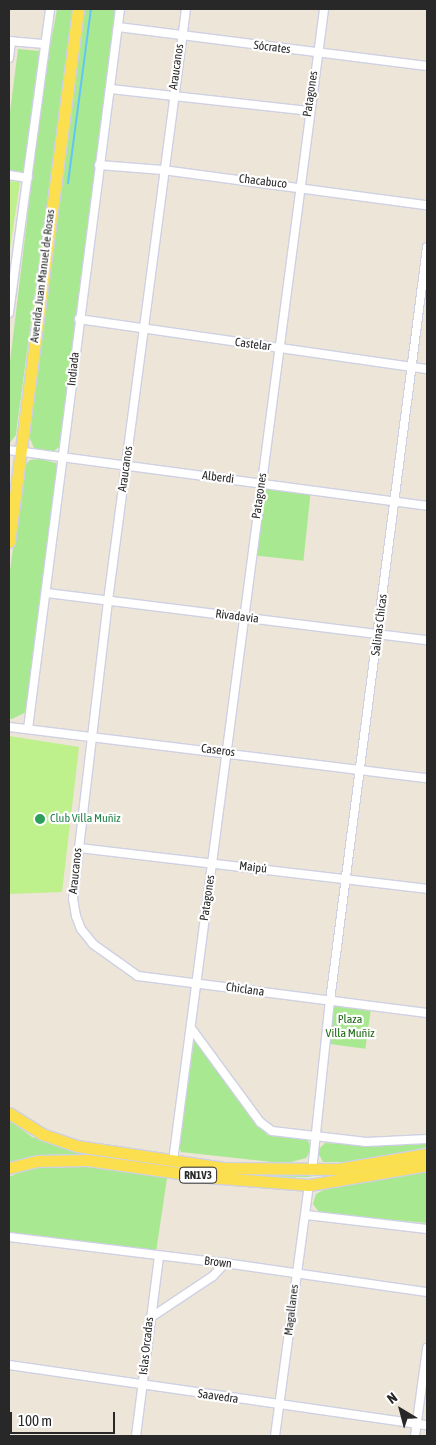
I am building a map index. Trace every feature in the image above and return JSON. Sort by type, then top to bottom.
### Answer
[{"type":"main road","name":"Avenida Juan Manuel de Rosas","points":[[9,542],[78,9]]},
{"type":"main road","name":"RN1V3","points":[[9,1113],[42,1134],[77,1146],[225,1168],[312,1171],[361,1166],[427,1154]]},
{"type":"main road","name":"RN1V3","points":[[9,1168],[37,1161],[88,1160],[208,1177],[309,1185],[427,1165]]},
{"type":"street","points":[[9,313],[50,9]]},
{"type":"street","name":"Indiada","points":[[28,729],[47,593],[79,320],[120,9]]},
{"type":"street","name":"Araucanos","points":[[81,929],[73,899],[91,737],[127,466],[163,170],[186,9]]},
{"type":"street","name":"Patagones","points":[[196,983],[262,483],[298,187],[324,9]]},
{"type":"street","name":"Sócrates","points":[[118,27],[181,37],[427,66]]},
{"type":"street","points":[[9,58],[10,41],[45,44]]},
{"type":"street","points":[[110,90],[309,111]]},
{"type":"street","name":"Chacabuco","points":[[99,165],[163,170],[427,205]]},
{"type":"street","points":[[9,175],[28,178]]},
{"type":"street","name":"Salinas Chicas","points":[[330,1001],[362,770],[427,247]]},
{"type":"street","name":"Castelar","points":[[79,320],[143,331],[427,369]]},
{"type":"street","name":"Alberdi","points":[[9,450],[427,506]]},
{"type":"street","name":"Rivadavia","points":[[47,593],[427,640]]},
{"type":"street","name":"Caseros","points":[[9,727],[427,778]]},
{"type":"street","name":"Maipú","points":[[79,848],[427,889]]},
{"type":"street","name":"Chiclana","points":[[81,929],[110,959],[138,976],[427,1013]]},
{"type":"street","points":[[173,1161],[192,1028],[196,983]]},
{"type":"street","points":[[312,1171],[330,1001]]},
{"type":"street","points":[[192,1028],[267,1128],[315,1137],[366,1142],[427,1139]]},
{"type":"street","name":"Magallanes","points":[[276,1436],[309,1185]]},
{"type":"street","points":[[306,1215],[427,1229]]},
{"type":"street","name":"Brown","points":[[9,1237],[225,1263],[427,1292]]},
{"type":"street","name":"Islas Orcadas","points":[[136,1436],[159,1256]]},
{"type":"street","points":[[150,1318],[206,1281],[225,1263]]},
{"type":"street","points":[[415,1436],[427,1348]]},
{"type":"street","name":"Saavedra","points":[[9,1365],[280,1406],[427,1424]]},
{"type":"green space","points":[[57,9],[73,9],[16,435],[9,444],[9,370],[44,80]]},
{"type":"green space","points":[[82,9],[115,9],[61,445],[53,452],[34,448],[29,436]]},
{"type":"green space","points":[[18,49],[39,51],[23,174],[9,172],[9,120]]},
{"type":"green space","points":[[9,181],[20,182],[9,255]]},
{"type":"green space","points":[[40,459],[56,463],[60,469],[26,712],[12,719],[9,718],[9,578],[24,466],[30,460]]},
{"type":"green space","points":[[263,486],[311,491],[303,561],[256,556]]},
{"type":"green space","name":"Club Villa Muñiz","points":[[9,736],[79,747],[62,892],[9,894]]},
{"type":"green space","name":"Plaza Villa Muñiz","points":[[334,1006],[371,1011],[365,1049],[329,1044]]},
{"type":"green space","points":[[194,1042],[198,1042],[267,1135],[307,1140],[312,1147],[306,1158],[291,1162],[272,1162],[181,1152],[179,1146]]},
{"type":"green space","points":[[9,1120],[32,1137],[67,1148],[241,1173],[311,1174],[427,1161],[307,1177],[236,1176],[106,1159],[9,1164]]},
{"type":"green space","points":[[427,1142],[427,1147],[358,1162],[323,1162],[317,1151],[325,1143],[358,1145]]},
{"type":"green space","points":[[89,1166],[167,1178],[156,1252],[9,1233],[9,1177],[31,1167]]},
{"type":"green space","points":[[427,1172],[427,1223],[330,1214],[319,1212],[313,1204],[316,1194],[329,1187]]},
{"type":"waterway","points":[[68,183],[91,9]]},
{"type":"place","name":"Club Villa Muñiz","points":[[40,819]]}]
